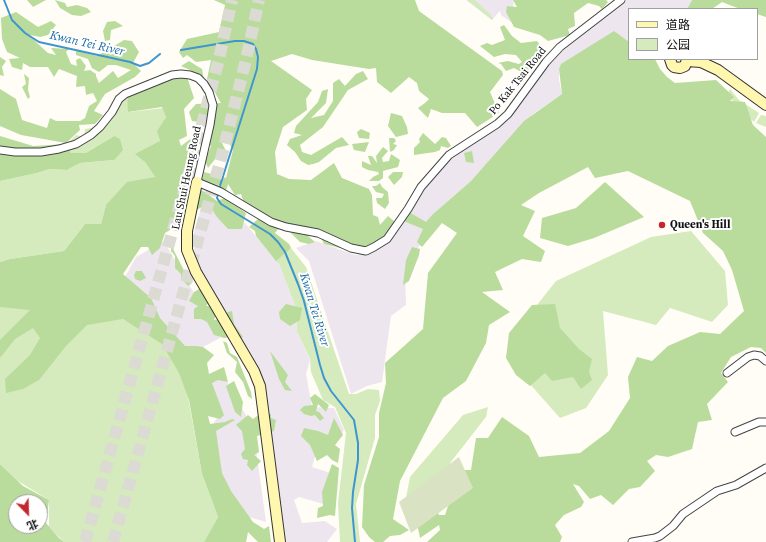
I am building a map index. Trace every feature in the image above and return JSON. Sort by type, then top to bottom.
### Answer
[{"type":"street","name":"Po Kak Tsai Road","points":[[197,182],[219,191],[271,222],[286,227],[318,233],[351,248],[366,251],[386,239],[421,187],[449,155],[497,124],[508,114],[546,62],[560,47],[621,0]]},
{"type":"street","points":[[670,60],[672,65],[677,68],[683,68],[687,60],[701,62],[718,70],[766,105]]},
{"type":"street","name":"Lau Shui Heung Road","points":[[0,150],[36,152],[55,150],[76,144],[92,135],[100,127],[112,112],[119,99],[125,94],[172,75],[188,75],[196,77],[204,84],[209,92],[212,105],[210,125],[187,230],[187,250],[196,272],[254,371],[260,386],[280,542]]},
{"type":"street","points":[[727,373],[748,357],[754,355],[760,356],[766,361]]},
{"type":"street","points":[[735,432],[759,422],[766,422]]},
{"type":"street","points":[[632,542],[660,536],[673,526],[683,514],[717,491],[736,485],[766,468]]},
{"type":"shaded area","points":[[466,0],[514,0],[511,22],[501,15],[500,11],[492,20]]},
{"type":"shaded area","points":[[627,0],[692,0],[688,8],[628,8],[628,42],[559,69],[559,80],[562,94],[533,114],[471,181],[433,214],[436,218],[405,270],[406,305],[391,316],[382,382],[367,386],[351,394],[309,261],[296,248],[316,241],[355,255],[370,253],[392,237],[426,187],[449,161],[512,114],[532,85],[560,53]]},
{"type":"shaded area","points":[[205,194],[233,226],[245,223],[279,264],[296,308],[297,332],[310,360],[306,374],[312,407],[334,408],[344,430],[336,441],[318,446],[312,467],[337,475],[323,504],[299,497],[294,500],[302,523],[325,521],[337,529],[327,542],[282,542],[261,378],[196,269],[193,236]]},
{"type":"shaded area","points":[[164,241],[220,338],[203,347],[185,351],[124,279],[136,257]]},
{"type":"shaded area","points":[[222,373],[253,428],[266,522],[242,515],[222,484],[211,427],[221,412],[206,380]]},
{"type":"green space","points":[[27,0],[46,0],[33,7]]},
{"type":"green space","points":[[55,0],[65,3],[67,7],[77,5],[87,8],[91,12],[81,16],[72,15],[60,8]]},
{"type":"green space","points":[[214,0],[415,0],[419,11],[502,71],[503,75],[490,92],[499,113],[477,127],[465,113],[442,113],[431,109],[428,118],[418,108],[429,99],[419,91],[417,83],[409,77],[391,93],[377,82],[376,68],[369,69],[312,60],[292,54],[271,61],[312,90],[306,99],[307,110],[283,127],[275,152],[277,174],[289,179],[311,180],[334,163],[342,178],[369,189],[372,195],[373,215],[378,217],[380,225],[388,216],[395,222],[391,238],[356,252],[324,244],[316,228],[308,236],[315,242],[309,244],[300,242],[289,231],[279,228],[275,233],[289,244],[291,248],[276,261],[256,236],[255,231],[249,227],[259,218],[245,206],[241,194],[235,195],[228,184],[225,194],[220,196],[207,189],[202,181],[204,172],[226,178],[233,150],[229,143],[221,141],[227,153],[220,153],[208,168],[205,161],[211,146],[202,141],[206,123],[192,121],[189,112],[196,104],[221,103],[207,79],[211,60],[196,62],[187,55],[183,58],[179,52],[187,39],[219,32],[225,5]]},
{"type":"green space","points":[[467,0],[475,0],[491,15],[493,19],[492,20]]},
{"type":"green space","points":[[513,0],[606,0],[608,2],[602,9],[599,6],[588,3],[574,13],[575,26],[568,29],[570,35],[548,41],[540,35],[514,27],[506,12],[507,6],[517,7]]},
{"type":"green space","points":[[692,0],[766,0],[766,17],[758,14],[758,8],[737,8],[722,2],[713,8],[688,8]]},
{"type":"green space","points":[[16,12],[38,27],[51,21],[56,25],[48,35],[40,37],[30,35],[48,53],[56,55],[51,48],[69,49],[66,52],[71,64],[77,66],[76,60],[80,58],[86,66],[84,71],[90,70],[96,74],[99,83],[113,71],[118,78],[131,70],[116,65],[108,65],[99,72],[92,68],[88,59],[76,55],[76,50],[97,56],[124,40],[132,41],[139,52],[133,63],[141,71],[135,77],[105,94],[94,111],[103,115],[95,124],[79,125],[80,130],[66,143],[21,135],[0,126],[0,89],[16,99],[22,120],[47,128],[50,118],[56,121],[80,121],[85,118],[89,106],[97,101],[93,93],[86,95],[85,86],[76,87],[77,76],[59,69],[54,77],[48,67],[30,67],[23,63],[22,70],[12,67],[9,59],[20,58],[7,52],[2,39],[1,18]]},
{"type":"green space","points":[[115,21],[123,26],[111,30],[110,40],[105,41],[103,31],[107,22]]},
{"type":"green space","points":[[504,25],[512,36],[521,43],[537,41],[545,51],[529,61],[534,64],[527,75],[514,68],[506,71],[501,64],[498,63],[508,61],[519,64],[522,62],[516,55],[505,54],[494,57],[480,46],[487,43],[492,45],[505,40],[500,27]]},
{"type":"green space","points":[[614,31],[628,41],[628,60],[656,60],[660,69],[675,83],[716,80],[734,97],[730,101],[745,102],[753,125],[766,137],[766,353],[761,348],[751,347],[731,357],[721,373],[728,382],[707,404],[712,420],[698,422],[692,449],[668,457],[656,455],[647,461],[655,471],[640,487],[629,489],[613,505],[601,495],[590,499],[579,486],[573,484],[584,502],[581,507],[564,515],[555,525],[562,537],[560,542],[427,542],[440,530],[439,525],[420,538],[416,518],[434,503],[439,515],[445,515],[460,470],[471,470],[476,438],[488,438],[502,417],[529,436],[539,457],[580,453],[609,431],[630,398],[628,377],[637,357],[652,361],[668,346],[700,332],[720,334],[744,311],[732,270],[723,251],[703,233],[690,201],[628,171],[595,178],[588,167],[539,193],[521,205],[535,211],[523,236],[545,251],[541,262],[522,259],[495,272],[503,290],[482,292],[510,312],[489,325],[486,343],[466,381],[443,398],[400,481],[393,519],[409,530],[400,535],[390,536],[383,542],[375,542],[369,537],[362,527],[364,485],[379,437],[379,413],[386,383],[385,363],[423,329],[428,273],[457,233],[442,223],[422,247],[417,242],[423,229],[401,220],[409,212],[426,222],[471,181],[524,121],[562,94],[559,69],[561,64]]},
{"type":"green space","points":[[0,57],[6,61],[2,67],[4,76],[0,75]]},
{"type":"green space","points":[[189,61],[202,69],[205,86],[192,71],[181,66]]},
{"type":"green space","points":[[363,71],[368,79],[348,90],[323,127],[300,145],[302,152],[311,155],[342,137],[349,145],[336,148],[319,162],[313,164],[308,165],[301,161],[295,152],[287,145],[290,139],[302,135],[294,133],[296,126],[318,102],[322,91],[328,89],[326,103],[311,118],[324,115],[333,101],[333,83],[339,79],[345,86],[356,74]]},
{"type":"green space","points":[[24,74],[29,78],[28,90],[30,97],[28,99],[22,87],[26,84]]},
{"type":"green space","points":[[174,77],[187,77],[194,98],[184,109],[187,136],[179,140],[181,146],[193,137],[195,148],[187,162],[192,168],[183,196],[191,194],[196,188],[205,192],[217,201],[225,198],[246,213],[242,229],[228,229],[205,202],[204,206],[190,213],[186,203],[182,201],[176,226],[165,233],[160,248],[152,255],[148,247],[141,247],[123,274],[151,298],[160,318],[185,346],[203,347],[214,355],[207,363],[209,374],[224,367],[228,382],[218,380],[212,383],[224,415],[220,419],[208,416],[210,424],[225,422],[232,419],[235,420],[216,431],[222,473],[231,491],[253,522],[264,529],[269,526],[271,542],[258,542],[248,532],[246,542],[204,542],[218,517],[202,474],[189,400],[179,373],[162,344],[123,319],[87,325],[66,346],[39,380],[23,389],[6,393],[5,379],[30,355],[40,338],[33,328],[15,339],[0,358],[0,340],[30,310],[0,307],[0,262],[10,259],[64,251],[85,224],[101,224],[106,205],[127,182],[155,177],[145,162],[135,154],[160,141],[157,131],[166,117],[162,107],[128,112],[127,92]]},
{"type":"green space","points":[[730,89],[739,100],[759,113],[754,122],[727,95]]},
{"type":"green space","points":[[127,92],[129,112],[164,108],[166,117],[158,130],[160,141],[145,162],[155,177],[106,205],[101,224],[85,224],[64,251],[10,259],[0,262],[0,181],[50,169],[67,170],[80,163],[114,160],[114,136],[86,153],[71,153],[67,144],[76,135],[84,137],[85,129],[98,127]]},
{"type":"green space","points":[[391,113],[402,116],[407,127],[408,134],[396,137],[388,126]]},
{"type":"green space","points":[[761,115],[766,116],[766,127],[756,123]]},
{"type":"green space","points":[[361,129],[370,133],[369,139],[359,138],[357,132]]},
{"type":"green space","points":[[423,133],[435,144],[442,137],[446,138],[451,146],[448,148],[441,146],[440,150],[435,152],[414,155],[414,148],[420,142],[419,139]]},
{"type":"green space","points":[[0,136],[33,146],[67,144],[71,153],[86,153],[114,136],[120,139],[123,150],[114,160],[80,163],[67,170],[50,169],[0,181]]},
{"type":"green space","points":[[389,138],[394,138],[396,141],[393,144],[397,145],[394,150],[390,152]]},
{"type":"green space","points":[[369,142],[365,152],[354,150],[352,144]]},
{"type":"green space","points":[[383,147],[388,151],[382,158],[383,162],[389,161],[391,154],[400,160],[398,167],[383,171],[383,178],[379,181],[369,181],[379,174],[378,172],[362,167],[362,161],[371,165],[368,156],[372,156],[377,163],[376,156]]},
{"type":"green space","points":[[472,151],[474,163],[466,162],[464,153]]},
{"type":"green space","points":[[393,172],[403,172],[402,177],[394,185],[388,177]]},
{"type":"green space","points":[[605,182],[644,217],[594,238],[568,246],[540,238],[542,218],[576,208]]},
{"type":"green space","points":[[380,183],[388,192],[389,203],[385,209],[377,203],[376,198],[382,198],[384,194],[376,192],[372,186],[376,186]]},
{"type":"green space","points":[[691,231],[725,271],[728,305],[712,322],[670,308],[656,325],[603,311],[608,375],[586,408],[560,418],[513,365],[510,339],[556,281],[651,237]]},
{"type":"green space","points":[[171,245],[191,284],[188,286],[181,278],[181,274],[175,268],[175,256],[171,251]]},
{"type":"green space","points":[[412,247],[420,249],[419,255],[409,281],[403,285],[406,260]]},
{"type":"green space","points":[[291,248],[306,267],[349,394],[356,394],[368,389],[379,390],[380,401],[375,415],[375,438],[356,504],[360,542],[340,542],[338,503],[346,433],[335,407],[323,400],[311,372],[310,359],[297,332],[296,308],[279,264],[275,260]]},
{"type":"green space","points":[[136,271],[142,271],[146,278],[140,281],[135,279],[134,275]]},
{"type":"green space","points":[[201,288],[210,301],[206,306],[211,306],[216,314],[214,320],[220,319],[228,312],[232,311],[234,324],[243,337],[234,341],[232,337],[224,338],[214,335],[207,322],[201,319],[194,319],[194,309],[198,306],[189,301],[194,292]]},
{"type":"green space","points":[[286,304],[302,308],[300,320],[290,326],[280,319],[279,312]]},
{"type":"green space","points":[[555,304],[560,328],[579,349],[592,359],[589,372],[592,380],[581,389],[573,377],[552,381],[545,373],[530,386],[516,375],[506,358],[509,333],[532,305]]},
{"type":"green space","points":[[0,305],[34,307],[67,341],[92,320],[123,319],[170,345],[182,364],[202,474],[218,517],[204,542],[64,542],[49,527],[48,494],[39,494],[18,481],[0,464]]},
{"type":"green space","points":[[223,341],[227,343],[230,353],[237,357],[251,392],[252,399],[248,396],[243,382],[235,372],[237,362],[227,353]]},
{"type":"green space","points":[[270,351],[288,375],[285,382],[292,391],[285,390],[279,379]]},
{"type":"green space","points":[[234,381],[243,402],[241,417],[235,412],[226,386]]},
{"type":"green space","points":[[315,394],[329,405],[326,412],[318,404],[316,411],[319,412],[324,418],[320,421],[315,415],[311,416],[304,414],[300,410],[304,406],[313,405],[310,398]]},
{"type":"green space","points":[[488,407],[486,417],[450,463],[446,486],[406,498],[410,477],[463,415]]},
{"type":"green space","points":[[261,413],[271,414],[271,418],[276,420],[274,431],[257,436],[259,452],[254,455],[261,461],[252,471],[247,465],[248,460],[243,459],[241,454],[245,449],[242,431],[236,425],[248,415],[253,419]]},
{"type":"green space","points":[[334,418],[343,435],[335,445],[340,449],[338,463],[327,455],[317,461],[310,445],[301,436],[304,428],[328,435]]},
{"type":"green space","points":[[459,457],[473,488],[411,533],[399,502]]},
{"type":"green space","points":[[0,464],[23,486],[38,494],[8,494],[8,534],[48,534],[48,525],[64,542],[0,542]]},
{"type":"green space","points":[[332,464],[339,468],[335,516],[330,515],[317,518],[318,508],[323,506],[322,492]]},
{"type":"waterway","name":"Kwan Tei River","points":[[4,0],[12,20],[25,33],[39,42],[130,62],[140,66],[149,63],[160,54]]},
{"type":"waterway","name":"Kwan Tei River","points":[[181,50],[235,41],[244,41],[253,44],[256,49],[258,57],[257,69],[219,189]]},
{"type":"waterway","name":"Kwan Tei River","points":[[218,193],[217,198],[221,204],[270,234],[285,252],[304,301],[324,378],[331,391],[354,420],[358,443],[358,460],[352,508],[355,542]]},
{"type":"tunnel","points":[[85,542],[194,155],[219,59],[232,0]]},
{"type":"tunnel","points":[[113,542],[222,155],[246,60],[259,0]]},
{"type":"place","name":"Queen's Hill","points":[[662,225]]}]
